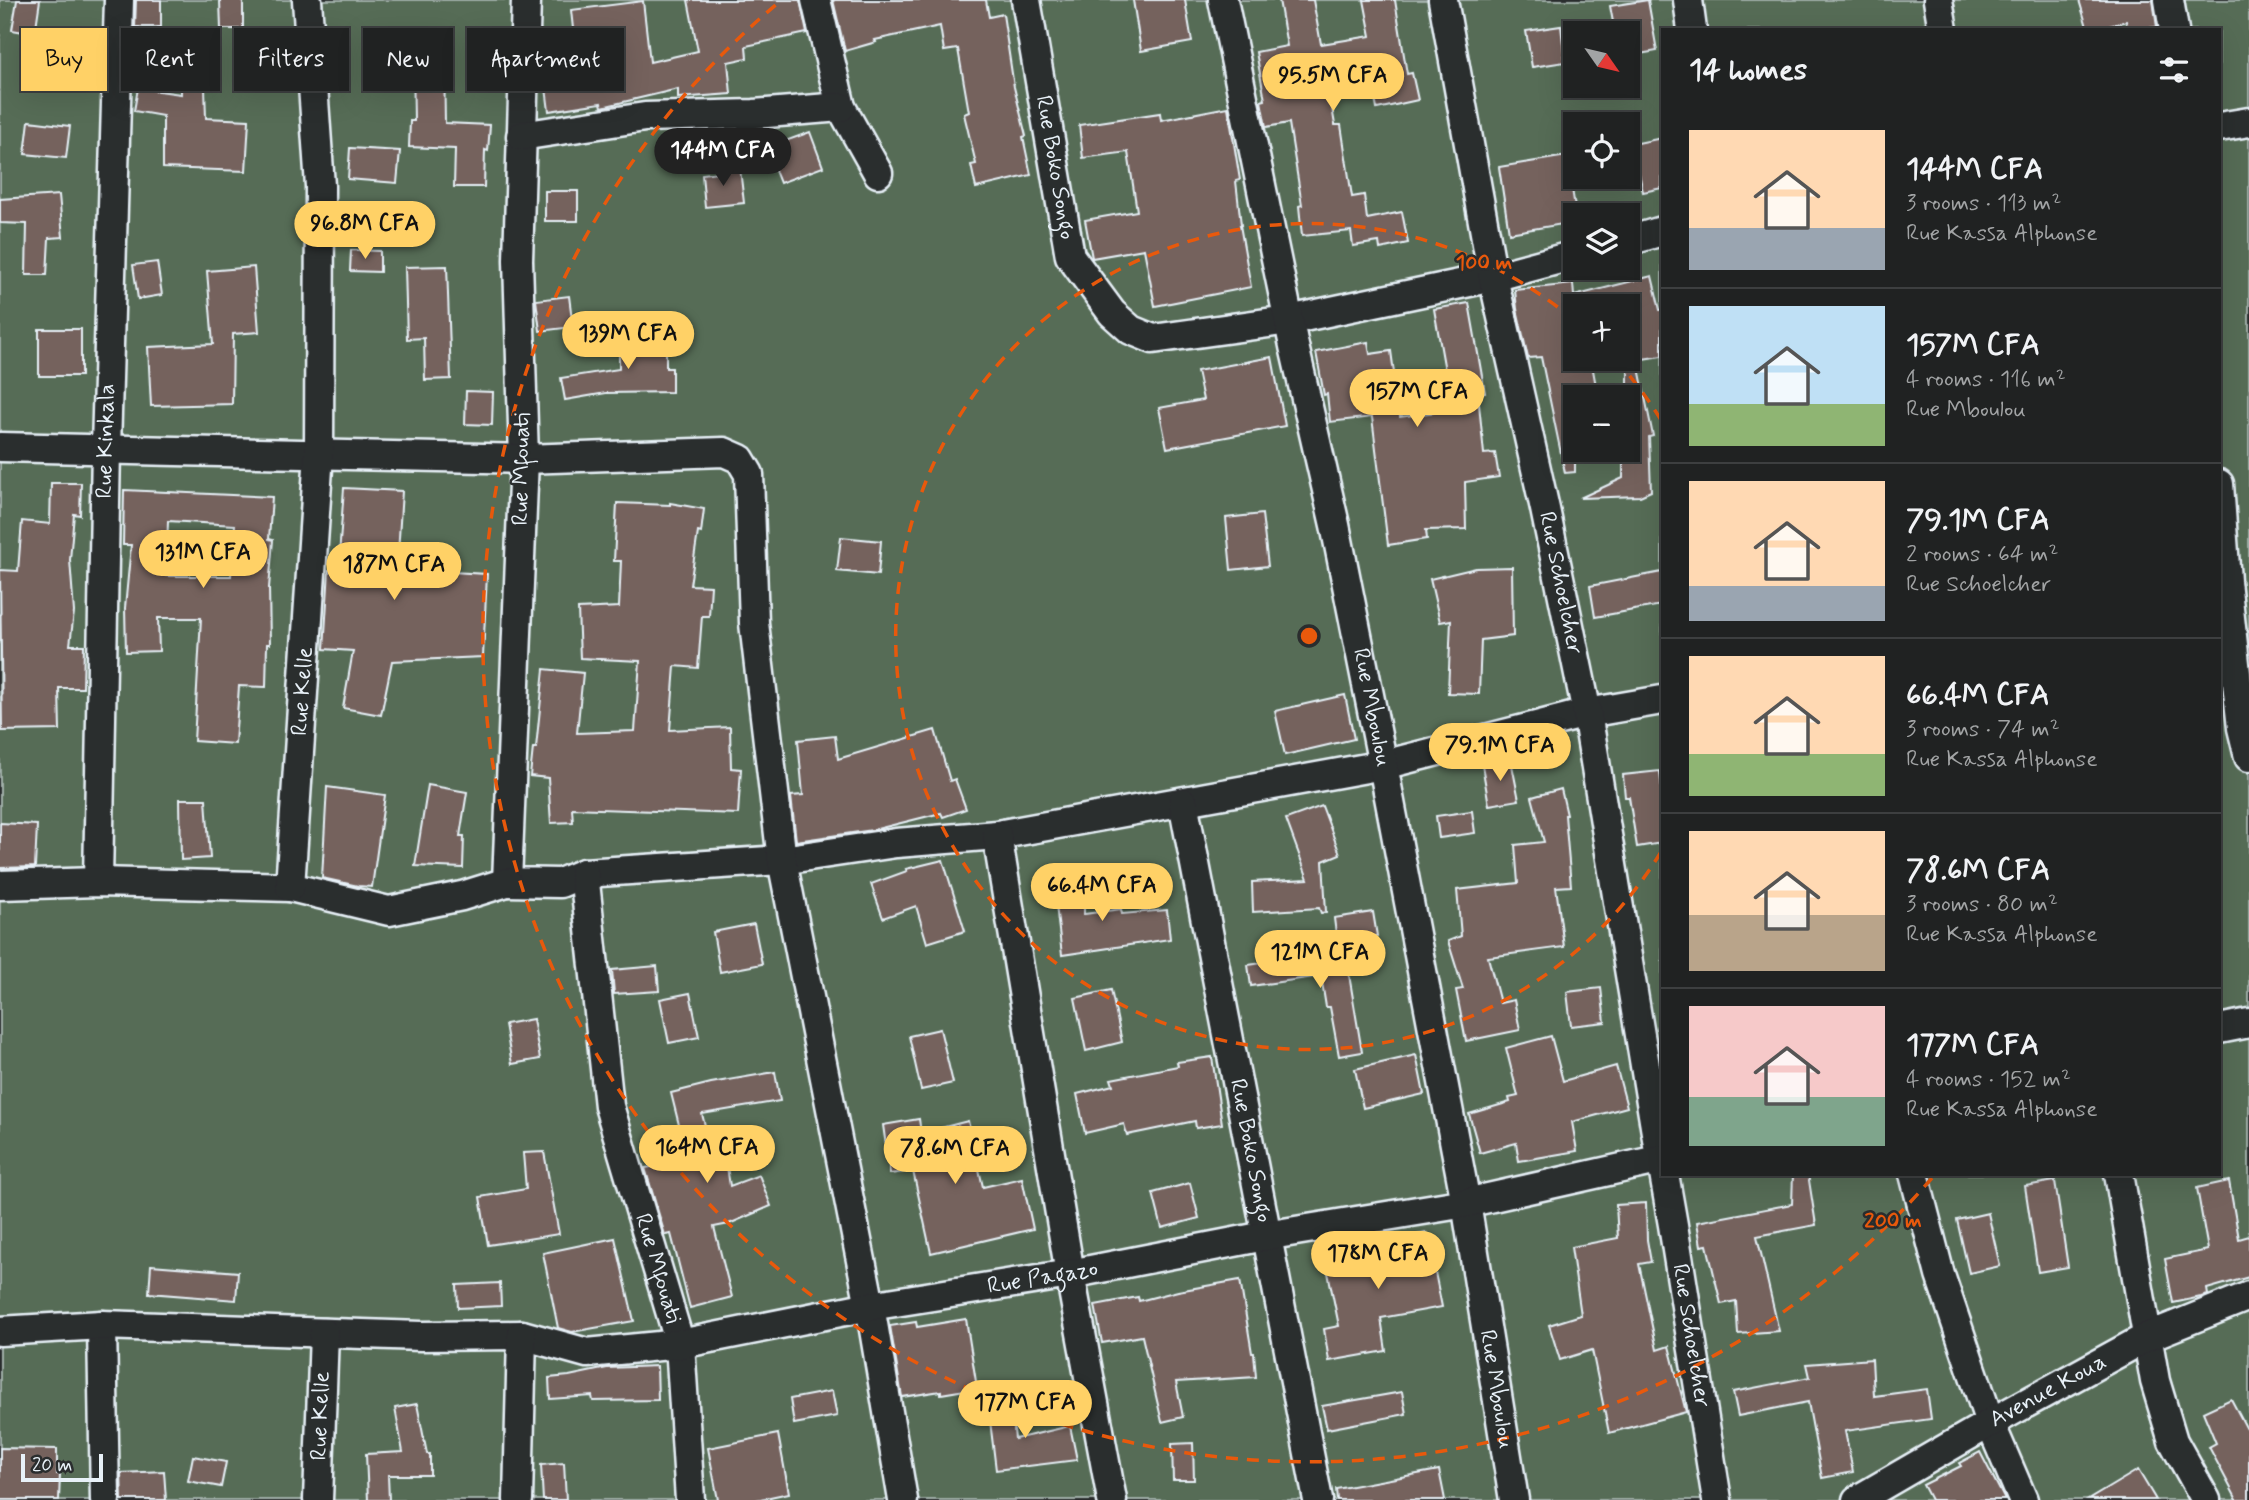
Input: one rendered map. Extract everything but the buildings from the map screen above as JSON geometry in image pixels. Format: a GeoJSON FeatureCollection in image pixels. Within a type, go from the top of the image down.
{"type":"FeatureCollection","features":[{"type":"Feature","properties":{"kind":"street","name":"Rue Kinkala"},"geometry":{"type":"LineString","coordinates":[[98,882],[106,449],[119,0]]}},
{"type":"Feature","properties":{"kind":"street","name":"Rue Kelle"},"geometry":{"type":"LineString","coordinates":[[290,887],[319,453],[320,186],[307,0]]}},
{"type":"Feature","properties":{"kind":"street","name":"Rue Mfouati"},"geometry":{"type":"LineString","coordinates":[[513,882],[524,459],[517,260],[526,0]]}},
{"type":"Feature","properties":{"kind":"street"},"geometry":{"type":"LineString","coordinates":[[816,0],[841,107],[878,173]]}},
{"type":"Feature","properties":{"kind":"street","name":"Rue Boko Songo"},"geometry":{"type":"LineString","coordinates":[[1026,0],[1070,256],[1112,313],[1131,330],[1153,339],[1289,320]]}},
{"type":"Feature","properties":{"kind":"street","name":"Rue Mboulou"},"geometry":{"type":"LineString","coordinates":[[1223,0],[1383,765],[1466,1203],[1514,1500]]}},
{"type":"Feature","properties":{"kind":"street","name":"Rue Schoelcher"},"geometry":{"type":"LineString","coordinates":[[1443,0],[1493,277],[1587,713],[1661,1160]]}},
{"type":"Feature","properties":{"kind":"street"},"geometry":{"type":"LineString","coordinates":[[1688,0],[1692,28]]}},
{"type":"Feature","properties":{"kind":"street"},"geometry":{"type":"LineString","coordinates":[[1938,0],[1943,28]]}},
{"type":"Feature","properties":{"kind":"street"},"geometry":{"type":"LineString","coordinates":[[2169,0],[2174,28]]}},
{"type":"Feature","properties":{"kind":"street"},"geometry":{"type":"LineString","coordinates":[[521,136],[645,117],[754,114],[841,107]]}},
{"type":"Feature","properties":{"kind":"street"},"geometry":{"type":"LineString","coordinates":[[2221,127],[2249,122]]}},
{"type":"Feature","properties":{"kind":"street"},"geometry":{"type":"LineString","coordinates":[[1640,237],[1661,231]]}},
{"type":"Feature","properties":{"kind":"street"},"geometry":{"type":"LineString","coordinates":[[1289,320],[1493,277],[1563,258]]}},
{"type":"Feature","properties":{"kind":"street"},"geometry":{"type":"LineString","coordinates":[[0,447],[524,459],[724,452],[740,459],[749,474],[754,624],[782,860],[870,1307],[903,1500]]}},
{"type":"Feature","properties":{"kind":"street"},"geometry":{"type":"LineString","coordinates":[[2221,500],[2231,580],[2242,728],[2249,757]]}},
{"type":"Feature","properties":{"kind":"street"},"geometry":{"type":"LineString","coordinates":[[0,885],[98,882],[290,887],[389,911],[513,882],[560,883],[584,873],[782,860],[896,843],[997,835],[1383,765],[1587,713],[1661,700]]}},
{"type":"Feature","properties":{"kind":"street","name":"Rue Boko Songo"},"geometry":{"type":"LineString","coordinates":[[1183,802],[1318,1500]]}},
{"type":"Feature","properties":{"kind":"street"},"geometry":{"type":"LineString","coordinates":[[997,835],[1070,1274],[1112,1500]]}},
{"type":"Feature","properties":{"kind":"street","name":"Rue Mfouati"},"geometry":{"type":"LineString","coordinates":[[584,873],[609,1106],[680,1344],[690,1500]]}},
{"type":"Feature","properties":{"kind":"street"},"geometry":{"type":"LineString","coordinates":[[2221,1029],[2249,1023]]}},
{"type":"Feature","properties":{"kind":"street","name":"Rue Pagazo"},"geometry":{"type":"LineString","coordinates":[[0,1331],[102,1325],[421,1336],[522,1335],[587,1353],[680,1344],[870,1307],[1070,1274],[1265,1236],[1466,1203],[1661,1166]]}},
{"type":"Feature","properties":{"kind":"street","name":"Rue Schoelcher"},"geometry":{"type":"LineString","coordinates":[[1664,1176],[1717,1500]]}},
{"type":"Feature","properties":{"kind":"street"},"geometry":{"type":"LineString","coordinates":[[1915,1176],[1940,1275],[1990,1423],[2023,1500]]}},
{"type":"Feature","properties":{"kind":"street"},"geometry":{"type":"LineString","coordinates":[[2119,1176],[2155,1381],[2173,1441],[2206,1500]]}},
{"type":"Feature","properties":{"kind":"street","name":"Avenue Koua"},"geometry":{"type":"LineString","coordinates":[[1857,1500],[2147,1337],[2249,1296]]}},
{"type":"Feature","properties":{"kind":"street"},"geometry":{"type":"LineString","coordinates":[[102,1325],[105,1500]]}},
{"type":"Feature","properties":{"kind":"street","name":"Rue Kelle"},"geometry":{"type":"LineString","coordinates":[[318,1500],[324,1333]]}},
{"type":"Feature","properties":{"kind":"street"},"geometry":{"type":"LineString","coordinates":[[517,1500],[522,1335]]}},
{"type":"Feature","properties":{"kind":"green space"},"geometry":{"type":"Polygon","coordinates":[[[0,0],[2249,0],[2249,1500],[0,1500],[0,0]]]}}]}
